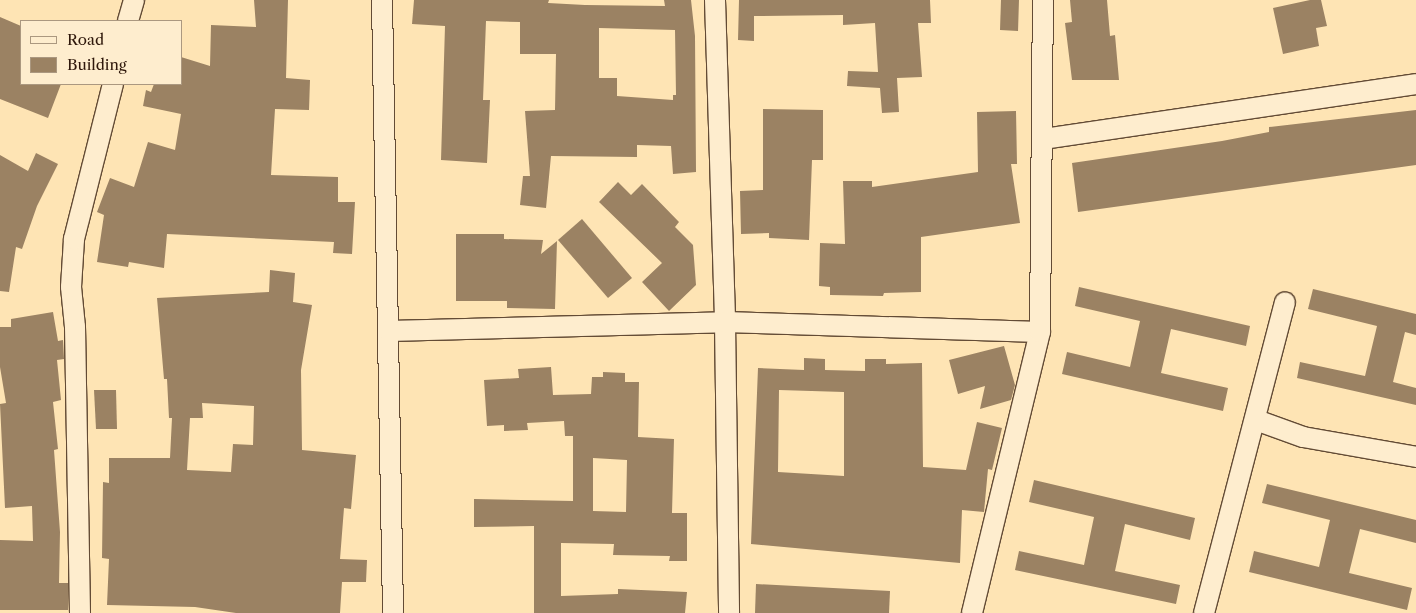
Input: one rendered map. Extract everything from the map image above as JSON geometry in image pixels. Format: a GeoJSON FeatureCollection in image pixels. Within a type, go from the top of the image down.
{"type":"FeatureCollection","features":[{"type":"Feature","properties":{"kind":"street"},"geometry":{"type":"LineString","coordinates":[[128,20],[134,0]]}},
{"type":"Feature","properties":{"kind":"street"},"geometry":{"type":"LineString","coordinates":[[382,0],[393,613]]}},
{"type":"Feature","properties":{"kind":"street"},"geometry":{"type":"LineString","coordinates":[[715,0],[725,322],[729,613]]}},
{"type":"Feature","properties":{"kind":"street"},"geometry":{"type":"LineString","coordinates":[[972,613],[1040,332],[1044,139],[1043,0]]}},
{"type":"Feature","properties":{"kind":"street"},"geometry":{"type":"LineString","coordinates":[[1044,139],[1416,84]]}},
{"type":"Feature","properties":{"kind":"street"},"geometry":{"type":"LineString","coordinates":[[80,613],[75,327],[71,287],[74,239],[113,85]]}},
{"type":"Feature","properties":{"kind":"street"},"geometry":{"type":"LineString","coordinates":[[1204,613],[1256,420],[1285,302]]}},
{"type":"Feature","properties":{"kind":"street"},"geometry":{"type":"LineString","coordinates":[[389,332],[725,322],[1040,332]]}},
{"type":"Feature","properties":{"kind":"street"},"geometry":{"type":"LineString","coordinates":[[1256,420],[1303,437],[1416,457]]}},
{"type":"Feature","properties":{"kind":"building"},"geometry":{"type":"Polygon","coordinates":[[[254,0],[288,0],[286,78],[310,80],[309,110],[275,109],[271,175],[338,177],[338,202],[355,202],[352,254],[333,253],[334,242],[167,234],[164,268],[129,262],[128,267],[97,262],[104,215],[97,212],[110,178],[134,187],[148,142],[175,150],[181,114],[143,106],[146,90],[151,92],[154,85],[182,85],[182,57],[210,66],[211,25],[256,27],[254,0]]]}},
{"type":"Feature","properties":{"kind":"building"},"geometry":{"type":"Polygon","coordinates":[[[414,0],[549,0],[548,3],[665,6],[664,0],[691,0],[695,36],[696,172],[673,174],[671,146],[637,145],[637,157],[551,156],[546,208],[520,205],[523,176],[530,176],[525,111],[555,110],[556,54],[520,54],[520,22],[486,21],[483,100],[490,100],[487,163],[441,160],[445,26],[412,24],[414,0]],[[599,28],[599,78],[617,78],[617,96],[673,100],[673,95],[676,95],[675,30],[599,28]]]}},
{"type":"Feature","properties":{"kind":"building"},"geometry":{"type":"Polygon","coordinates":[[[739,0],[930,0],[931,23],[918,23],[922,77],[897,78],[899,112],[882,113],[880,88],[847,86],[848,71],[878,72],[875,23],[843,25],[843,15],[754,16],[754,41],[738,40],[739,0]]]}},
{"type":"Feature","properties":{"kind":"building"},"geometry":{"type":"Polygon","coordinates":[[[1001,0],[1019,0],[1018,31],[1000,30],[1001,0]]]}},
{"type":"Feature","properties":{"kind":"building"},"geometry":{"type":"Polygon","coordinates":[[[1070,0],[1107,0],[1110,36],[1115,35],[1119,80],[1072,80],[1065,23],[1072,22],[1070,0]]]}},
{"type":"Feature","properties":{"kind":"building"},"geometry":{"type":"Polygon","coordinates":[[[1310,0],[1321,0],[1327,26],[1316,28],[1319,46],[1283,54],[1273,8],[1310,0]]]}},
{"type":"Feature","properties":{"kind":"building"},"geometry":{"type":"Polygon","coordinates":[[[0,17],[20,26],[20,85],[61,85],[48,118],[0,99],[0,17]]]}},
{"type":"Feature","properties":{"kind":"building"},"geometry":{"type":"Polygon","coordinates":[[[763,109],[823,110],[823,160],[812,160],[809,240],[769,238],[769,233],[741,234],[740,191],[763,190],[763,109]]]}},
{"type":"Feature","properties":{"kind":"building"},"geometry":{"type":"Polygon","coordinates":[[[1416,110],[1416,165],[1078,212],[1072,163],[1222,141],[1269,132],[1269,127],[1416,110]]]}},
{"type":"Feature","properties":{"kind":"building"},"geometry":{"type":"Polygon","coordinates":[[[1016,111],[1017,164],[1011,164],[1020,223],[921,237],[921,292],[884,293],[883,296],[830,295],[830,287],[819,286],[820,243],[845,244],[843,181],[872,181],[872,187],[978,172],[977,112],[1016,111]]]}},
{"type":"Feature","properties":{"kind":"building"},"geometry":{"type":"Polygon","coordinates":[[[36,153],[58,164],[37,206],[22,249],[16,247],[9,292],[0,291],[0,155],[28,171],[36,153]]]}},
{"type":"Feature","properties":{"kind":"building"},"geometry":{"type":"Polygon","coordinates":[[[618,182],[631,195],[642,184],[679,222],[675,227],[693,245],[696,285],[669,311],[642,282],[662,263],[599,202],[618,182]]]}},
{"type":"Feature","properties":{"kind":"building"},"geometry":{"type":"Polygon","coordinates":[[[582,219],[632,278],[608,298],[558,240],[582,219]]]}},
{"type":"Feature","properties":{"kind":"building"},"geometry":{"type":"Polygon","coordinates":[[[456,234],[504,234],[504,239],[543,240],[541,254],[557,241],[555,309],[507,308],[507,301],[456,301],[456,234]]]}},
{"type":"Feature","properties":{"kind":"building"},"geometry":{"type":"Polygon","coordinates":[[[270,270],[295,273],[293,302],[312,305],[301,370],[302,450],[356,455],[351,509],[344,508],[340,559],[367,560],[366,582],[342,582],[340,613],[236,613],[195,607],[107,605],[109,559],[102,558],[103,482],[109,483],[109,458],[170,458],[172,418],[169,418],[167,379],[164,379],[157,298],[269,292],[270,270]],[[202,403],[203,418],[190,418],[187,470],[231,472],[233,444],[253,445],[254,406],[202,403]]]}},
{"type":"Feature","properties":{"kind":"building"},"geometry":{"type":"Polygon","coordinates":[[[1079,287],[1250,326],[1246,346],[1171,329],[1161,373],[1228,388],[1223,411],[1062,374],[1067,352],[1130,367],[1140,321],[1075,306],[1079,287]]]}},
{"type":"Feature","properties":{"kind":"building"},"geometry":{"type":"Polygon","coordinates":[[[1313,289],[1416,314],[1416,335],[1405,332],[1393,382],[1416,388],[1416,405],[1297,378],[1300,362],[1365,376],[1377,326],[1308,309],[1313,289]]]}},
{"type":"Feature","properties":{"kind":"building"},"geometry":{"type":"Polygon","coordinates":[[[53,312],[58,341],[63,340],[64,359],[57,360],[61,400],[53,402],[58,449],[54,450],[60,532],[59,583],[68,583],[68,610],[0,610],[0,540],[33,541],[32,506],[5,508],[0,404],[6,403],[0,367],[0,327],[11,327],[11,319],[53,312]]]}},
{"type":"Feature","properties":{"kind":"building"},"geometry":{"type":"Polygon","coordinates":[[[1004,346],[1015,385],[1011,400],[980,409],[985,386],[958,394],[949,360],[1004,346]]]}},
{"type":"Feature","properties":{"kind":"building"},"geometry":{"type":"Polygon","coordinates":[[[804,358],[825,359],[825,370],[865,371],[865,359],[886,359],[886,364],[922,363],[923,467],[966,470],[977,422],[1002,428],[992,470],[988,469],[984,512],[962,510],[960,563],[751,544],[758,368],[804,370],[804,358]],[[779,390],[778,472],[844,476],[844,392],[779,390]]]}},
{"type":"Feature","properties":{"kind":"building"},"geometry":{"type":"Polygon","coordinates":[[[551,367],[553,395],[591,394],[592,377],[603,377],[603,372],[625,373],[625,382],[639,382],[638,437],[674,439],[672,513],[687,513],[687,561],[669,561],[670,556],[613,555],[614,544],[561,543],[561,596],[618,594],[618,589],[687,592],[685,613],[534,613],[534,526],[474,527],[474,499],[573,501],[573,436],[565,436],[564,421],[527,423],[528,430],[504,431],[504,425],[487,426],[484,380],[519,378],[518,369],[551,367]],[[593,458],[593,511],[626,512],[627,460],[593,458]]]}},
{"type":"Feature","properties":{"kind":"building"},"geometry":{"type":"Polygon","coordinates":[[[94,390],[116,390],[117,429],[96,429],[94,390]]]}},
{"type":"Feature","properties":{"kind":"building"},"geometry":{"type":"Polygon","coordinates":[[[1034,480],[1195,518],[1190,540],[1125,524],[1115,571],[1180,585],[1176,604],[1015,570],[1019,551],[1084,565],[1094,517],[1029,502],[1034,480]]]}},
{"type":"Feature","properties":{"kind":"building"},"geometry":{"type":"Polygon","coordinates":[[[1267,484],[1416,520],[1416,543],[1360,529],[1349,573],[1412,588],[1407,610],[1249,572],[1254,551],[1319,567],[1330,520],[1262,503],[1267,484]]]}},
{"type":"Feature","properties":{"kind":"building"},"geometry":{"type":"Polygon","coordinates":[[[756,584],[890,591],[889,613],[755,613],[756,584]]]}}]}
